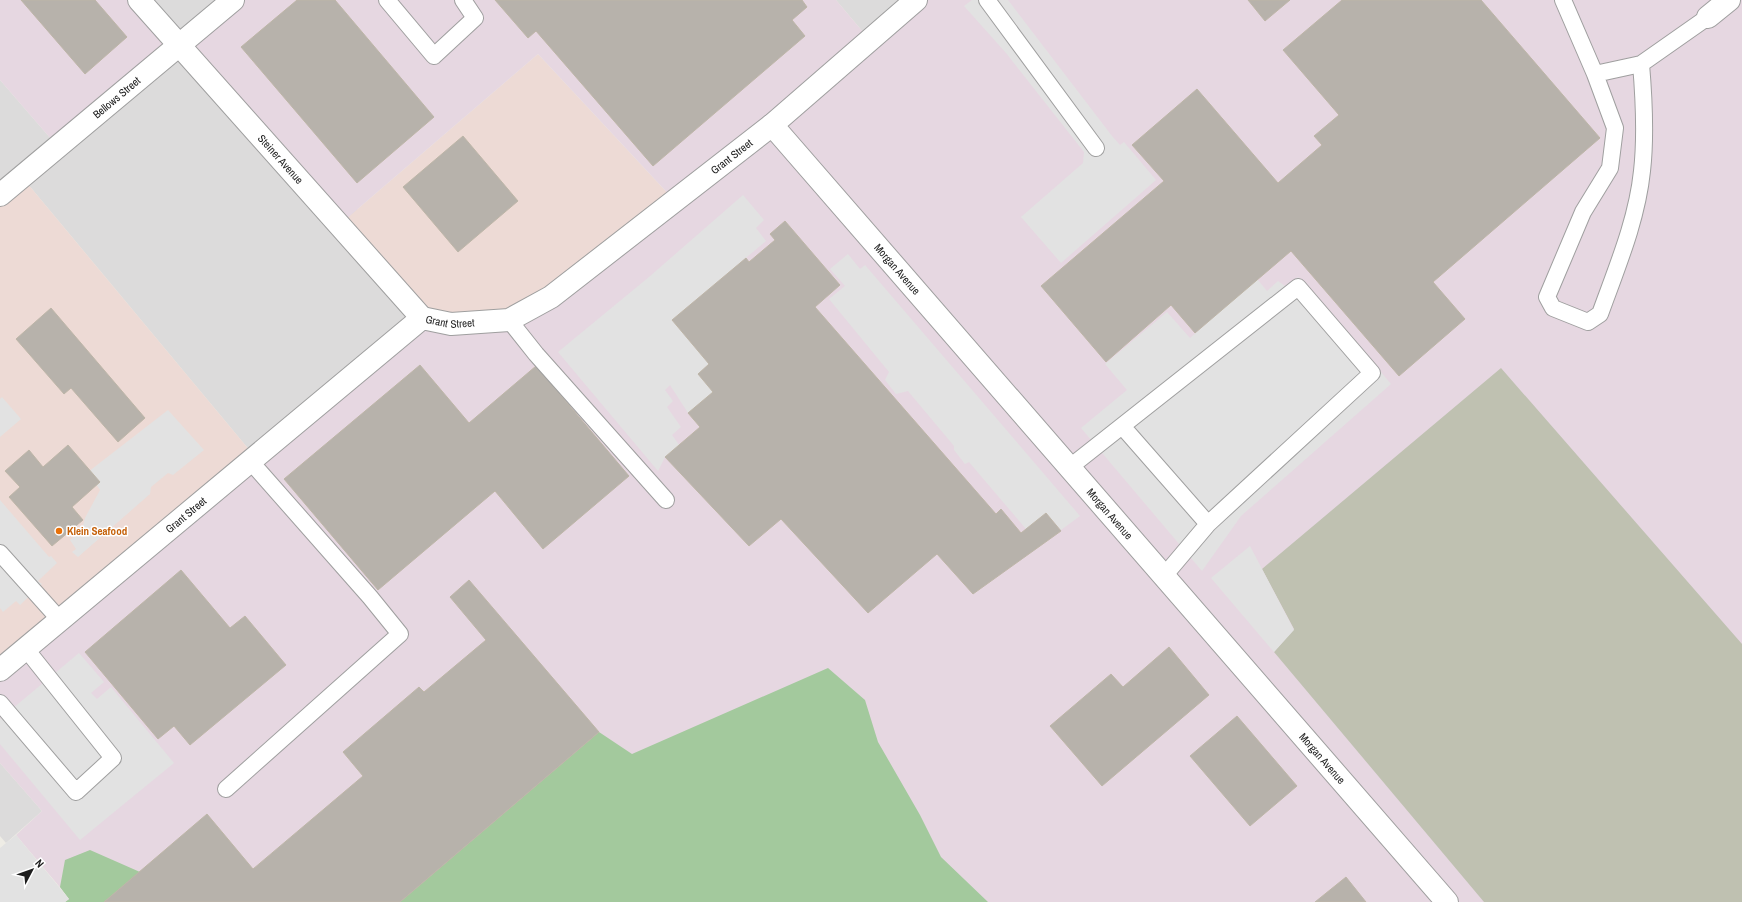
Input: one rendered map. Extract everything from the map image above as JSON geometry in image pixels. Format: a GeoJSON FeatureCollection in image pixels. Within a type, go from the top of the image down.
{"type":"FeatureCollection","features":[{"type":"Feature","properties":{"kind":"street","name":"Steiner Avenue"},"geometry":{"type":"LineString","coordinates":[[139,0],[422,318]]}},
{"type":"Feature","properties":{"kind":"street","name":"Bellows Street"},"geometry":{"type":"LineString","coordinates":[[0,196],[233,0]]}},
{"type":"Feature","properties":{"kind":"street","name":"Grant Street"},"geometry":{"type":"LineString","coordinates":[[0,670],[422,318],[451,324],[509,320],[551,298],[772,125],[916,0]]}},
{"type":"Feature","properties":{"kind":"street"},"geometry":{"type":"LineString","coordinates":[[1708,17],[1729,0]]}},
{"type":"Feature","properties":{"kind":"street","name":"Morgan Avenue"},"geometry":{"type":"LineString","coordinates":[[772,125],[1447,902]]}},
{"type":"Feature","properties":{"kind":"lane"},"geometry":{"type":"LineString","coordinates":[[387,0],[434,56],[474,18],[463,0]]}},
{"type":"Feature","properties":{"kind":"lane"},"geometry":{"type":"LineString","coordinates":[[987,0],[1096,148]]}},
{"type":"Feature","properties":{"kind":"lane"},"geometry":{"type":"LineString","coordinates":[[1563,0],[1595,74],[1615,128],[1610,168],[1583,212],[1546,297],[1553,308],[1588,322],[1600,314],[1630,230],[1642,171],[1644,95],[1641,64]]}},
{"type":"Feature","properties":{"kind":"lane"},"geometry":{"type":"LineString","coordinates":[[1595,74],[1641,64],[1708,17]]}},
{"type":"Feature","properties":{"kind":"lane"},"geometry":{"type":"LineString","coordinates":[[1070,467],[1298,287],[1372,373],[1208,524],[1164,576]]}},
{"type":"Feature","properties":{"kind":"lane"},"geometry":{"type":"LineString","coordinates":[[509,320],[536,354],[666,500]]}},
{"type":"Feature","properties":{"kind":"lane"},"geometry":{"type":"LineString","coordinates":[[1122,426],[1208,524]]}},
{"type":"Feature","properties":{"kind":"lane"},"geometry":{"type":"LineString","coordinates":[[226,788],[400,634],[370,597],[250,462]]}},
{"type":"Feature","properties":{"kind":"lane"},"geometry":{"type":"LineString","coordinates":[[0,553],[60,620]]}},
{"type":"Feature","properties":{"kind":"lane"},"geometry":{"type":"LineString","coordinates":[[0,703],[76,792],[113,758],[26,649]]}},
{"type":"Feature","properties":{"kind":"shaded area"},"geometry":{"type":"Polygon","coordinates":[[[0,0],[139,0],[179,44],[233,0],[836,0],[869,39],[916,0],[1742,0],[1742,902],[65,902],[69,898],[16,835],[42,811],[0,763],[0,670],[422,318],[509,320],[675,201],[538,54],[339,225],[179,45],[58,147],[0,80],[0,0]]]}},
{"type":"Feature","properties":{"kind":"shaded area"},"geometry":{"type":"Polygon","coordinates":[[[139,0],[233,0],[422,318],[256,458],[22,177],[0,196],[0,80],[58,147],[139,0]]]}},
{"type":"Feature","properties":{"kind":"shaded area"},"geometry":{"type":"Polygon","coordinates":[[[836,0],[916,0],[869,39],[836,0]]]}},
{"type":"Feature","properties":{"kind":"shaded area"},"geometry":{"type":"Polygon","coordinates":[[[972,0],[1008,0],[1112,136],[1120,145],[1124,142],[1156,180],[1061,263],[1021,217],[1083,163],[1084,152],[1006,53],[964,6],[972,0]]]}},
{"type":"Feature","properties":{"kind":"shaded area"},"geometry":{"type":"Polygon","coordinates":[[[538,54],[675,201],[509,320],[422,318],[339,225],[538,54]]]}},
{"type":"Feature","properties":{"kind":"shaded area"},"geometry":{"type":"Polygon","coordinates":[[[22,177],[256,458],[0,670],[0,196],[22,177]]]}},
{"type":"Feature","properties":{"kind":"shaded area"},"geometry":{"type":"Polygon","coordinates":[[[743,195],[764,220],[756,228],[766,241],[672,320],[709,364],[698,374],[713,392],[688,413],[670,385],[665,390],[673,401],[667,407],[681,427],[672,435],[682,449],[665,457],[658,471],[558,352],[649,277],[743,195]]]}},
{"type":"Feature","properties":{"kind":"shaded area"},"geometry":{"type":"Polygon","coordinates":[[[848,254],[860,269],[865,265],[1080,516],[1061,530],[1046,513],[1026,529],[969,462],[965,464],[954,450],[954,446],[908,391],[896,394],[885,380],[889,372],[829,299],[845,286],[830,269],[848,254]]]}},
{"type":"Feature","properties":{"kind":"shaded area"},"geometry":{"type":"Polygon","coordinates":[[[1298,277],[1309,287],[1391,384],[1241,516],[1202,571],[1081,428],[1127,390],[1105,364],[1167,312],[1190,338],[1257,279],[1267,291],[1278,281],[1285,286],[1298,277]]]}},
{"type":"Feature","properties":{"kind":"shaded area"},"geometry":{"type":"Polygon","coordinates":[[[1501,368],[1742,644],[1742,902],[1484,902],[1274,652],[1294,629],[1262,569],[1501,368]]]}},
{"type":"Feature","properties":{"kind":"shaded area"},"geometry":{"type":"Polygon","coordinates":[[[2,397],[21,419],[0,437],[0,399],[2,397]]]}},
{"type":"Feature","properties":{"kind":"shaded area"},"geometry":{"type":"Polygon","coordinates":[[[168,410],[204,450],[173,475],[168,473],[151,487],[150,494],[78,557],[72,552],[76,549],[70,540],[82,529],[85,518],[100,490],[88,472],[168,410]]]}},
{"type":"Feature","properties":{"kind":"shaded area"},"geometry":{"type":"Polygon","coordinates":[[[0,500],[49,557],[51,556],[57,563],[38,581],[42,584],[20,605],[16,601],[3,612],[0,608],[0,500]]]}},
{"type":"Feature","properties":{"kind":"shaded area"},"geometry":{"type":"Polygon","coordinates":[[[1250,546],[1294,630],[1274,652],[1211,578],[1250,546]]]}},
{"type":"Feature","properties":{"kind":"shaded area"},"geometry":{"type":"Polygon","coordinates":[[[79,653],[104,682],[91,693],[97,699],[111,687],[174,763],[80,840],[0,744],[0,719],[79,653]]]}},
{"type":"Feature","properties":{"kind":"shaded area"},"geometry":{"type":"Polygon","coordinates":[[[0,763],[42,811],[6,843],[0,836],[0,763]]]}},
{"type":"Feature","properties":{"kind":"shaded area"},"geometry":{"type":"Polygon","coordinates":[[[16,835],[69,899],[65,902],[0,902],[0,848],[16,835]]]}},
{"type":"Feature","properties":{"kind":"green space"},"geometry":{"type":"Polygon","coordinates":[[[828,668],[865,700],[878,742],[920,815],[941,857],[988,902],[400,902],[599,732],[632,754],[828,668]]]}},
{"type":"Feature","properties":{"kind":"green space"},"geometry":{"type":"Polygon","coordinates":[[[90,850],[140,872],[104,902],[65,902],[69,899],[60,887],[65,860],[90,850]]]}},
{"type":"Feature","properties":{"kind":"building"},"geometry":{"type":"Polygon","coordinates":[[[21,0],[95,0],[127,37],[85,74],[21,0]]]}},
{"type":"Feature","properties":{"kind":"building"},"geometry":{"type":"Polygon","coordinates":[[[297,0],[335,0],[434,117],[357,183],[241,47],[297,0]]]}},
{"type":"Feature","properties":{"kind":"building"},"geometry":{"type":"Polygon","coordinates":[[[495,0],[802,0],[807,7],[792,20],[805,36],[653,166],[536,31],[528,38],[495,0]]]}},
{"type":"Feature","properties":{"kind":"building"},"geometry":{"type":"Polygon","coordinates":[[[1248,0],[1290,0],[1265,21],[1248,0]]]}},
{"type":"Feature","properties":{"kind":"building"},"geometry":{"type":"Polygon","coordinates":[[[1342,0],[1481,0],[1600,138],[1433,282],[1465,319],[1399,376],[1291,251],[1195,333],[1171,305],[1106,362],[1041,286],[1164,181],[1132,145],[1197,89],[1278,183],[1322,145],[1314,136],[1339,115],[1283,50],[1342,0]]]}},
{"type":"Feature","properties":{"kind":"building"},"geometry":{"type":"Polygon","coordinates":[[[463,136],[518,201],[458,252],[403,187],[463,136]]]}},
{"type":"Feature","properties":{"kind":"building"},"geometry":{"type":"Polygon","coordinates":[[[785,221],[840,285],[815,307],[996,514],[1001,509],[1021,533],[1046,513],[1061,531],[973,594],[937,554],[868,613],[781,519],[749,546],[665,457],[700,427],[688,413],[713,392],[698,374],[709,364],[672,320],[746,258],[749,262],[775,240],[770,234],[785,221]]]}},
{"type":"Feature","properties":{"kind":"building"},"geometry":{"type":"Polygon","coordinates":[[[51,308],[145,418],[118,442],[71,388],[64,394],[16,339],[51,308]]]}},
{"type":"Feature","properties":{"kind":"building"},"geometry":{"type":"Polygon","coordinates":[[[420,365],[469,423],[536,366],[629,476],[543,549],[495,491],[378,590],[284,479],[420,365]]]}},
{"type":"Feature","properties":{"kind":"building"},"geometry":{"type":"Polygon","coordinates":[[[68,445],[100,482],[72,507],[83,520],[52,546],[9,497],[20,487],[5,471],[29,450],[43,467],[68,445]]]}},
{"type":"Feature","properties":{"kind":"building"},"geometry":{"type":"Polygon","coordinates":[[[181,570],[230,628],[245,616],[286,665],[190,745],[174,726],[158,739],[85,652],[181,570]]]}},
{"type":"Feature","properties":{"kind":"building"},"geometry":{"type":"Polygon","coordinates":[[[469,580],[599,732],[400,902],[104,902],[207,814],[253,869],[363,776],[343,752],[419,687],[424,692],[486,640],[450,597],[469,580]]]}},
{"type":"Feature","properties":{"kind":"building"},"geometry":{"type":"Polygon","coordinates":[[[1169,647],[1209,695],[1102,786],[1050,726],[1111,674],[1123,687],[1169,647]]]}},
{"type":"Feature","properties":{"kind":"building"},"geometry":{"type":"Polygon","coordinates":[[[1237,716],[1297,786],[1250,826],[1190,756],[1237,716]]]}},
{"type":"Feature","properties":{"kind":"building"},"geometry":{"type":"Polygon","coordinates":[[[1346,877],[1366,902],[1315,902],[1346,877]]]}},
{"type":"Feature","properties":{"kind":"place","name":"Klein Seafood"},"geometry":{"type":"Point","coordinates":[59,531]}}]}
